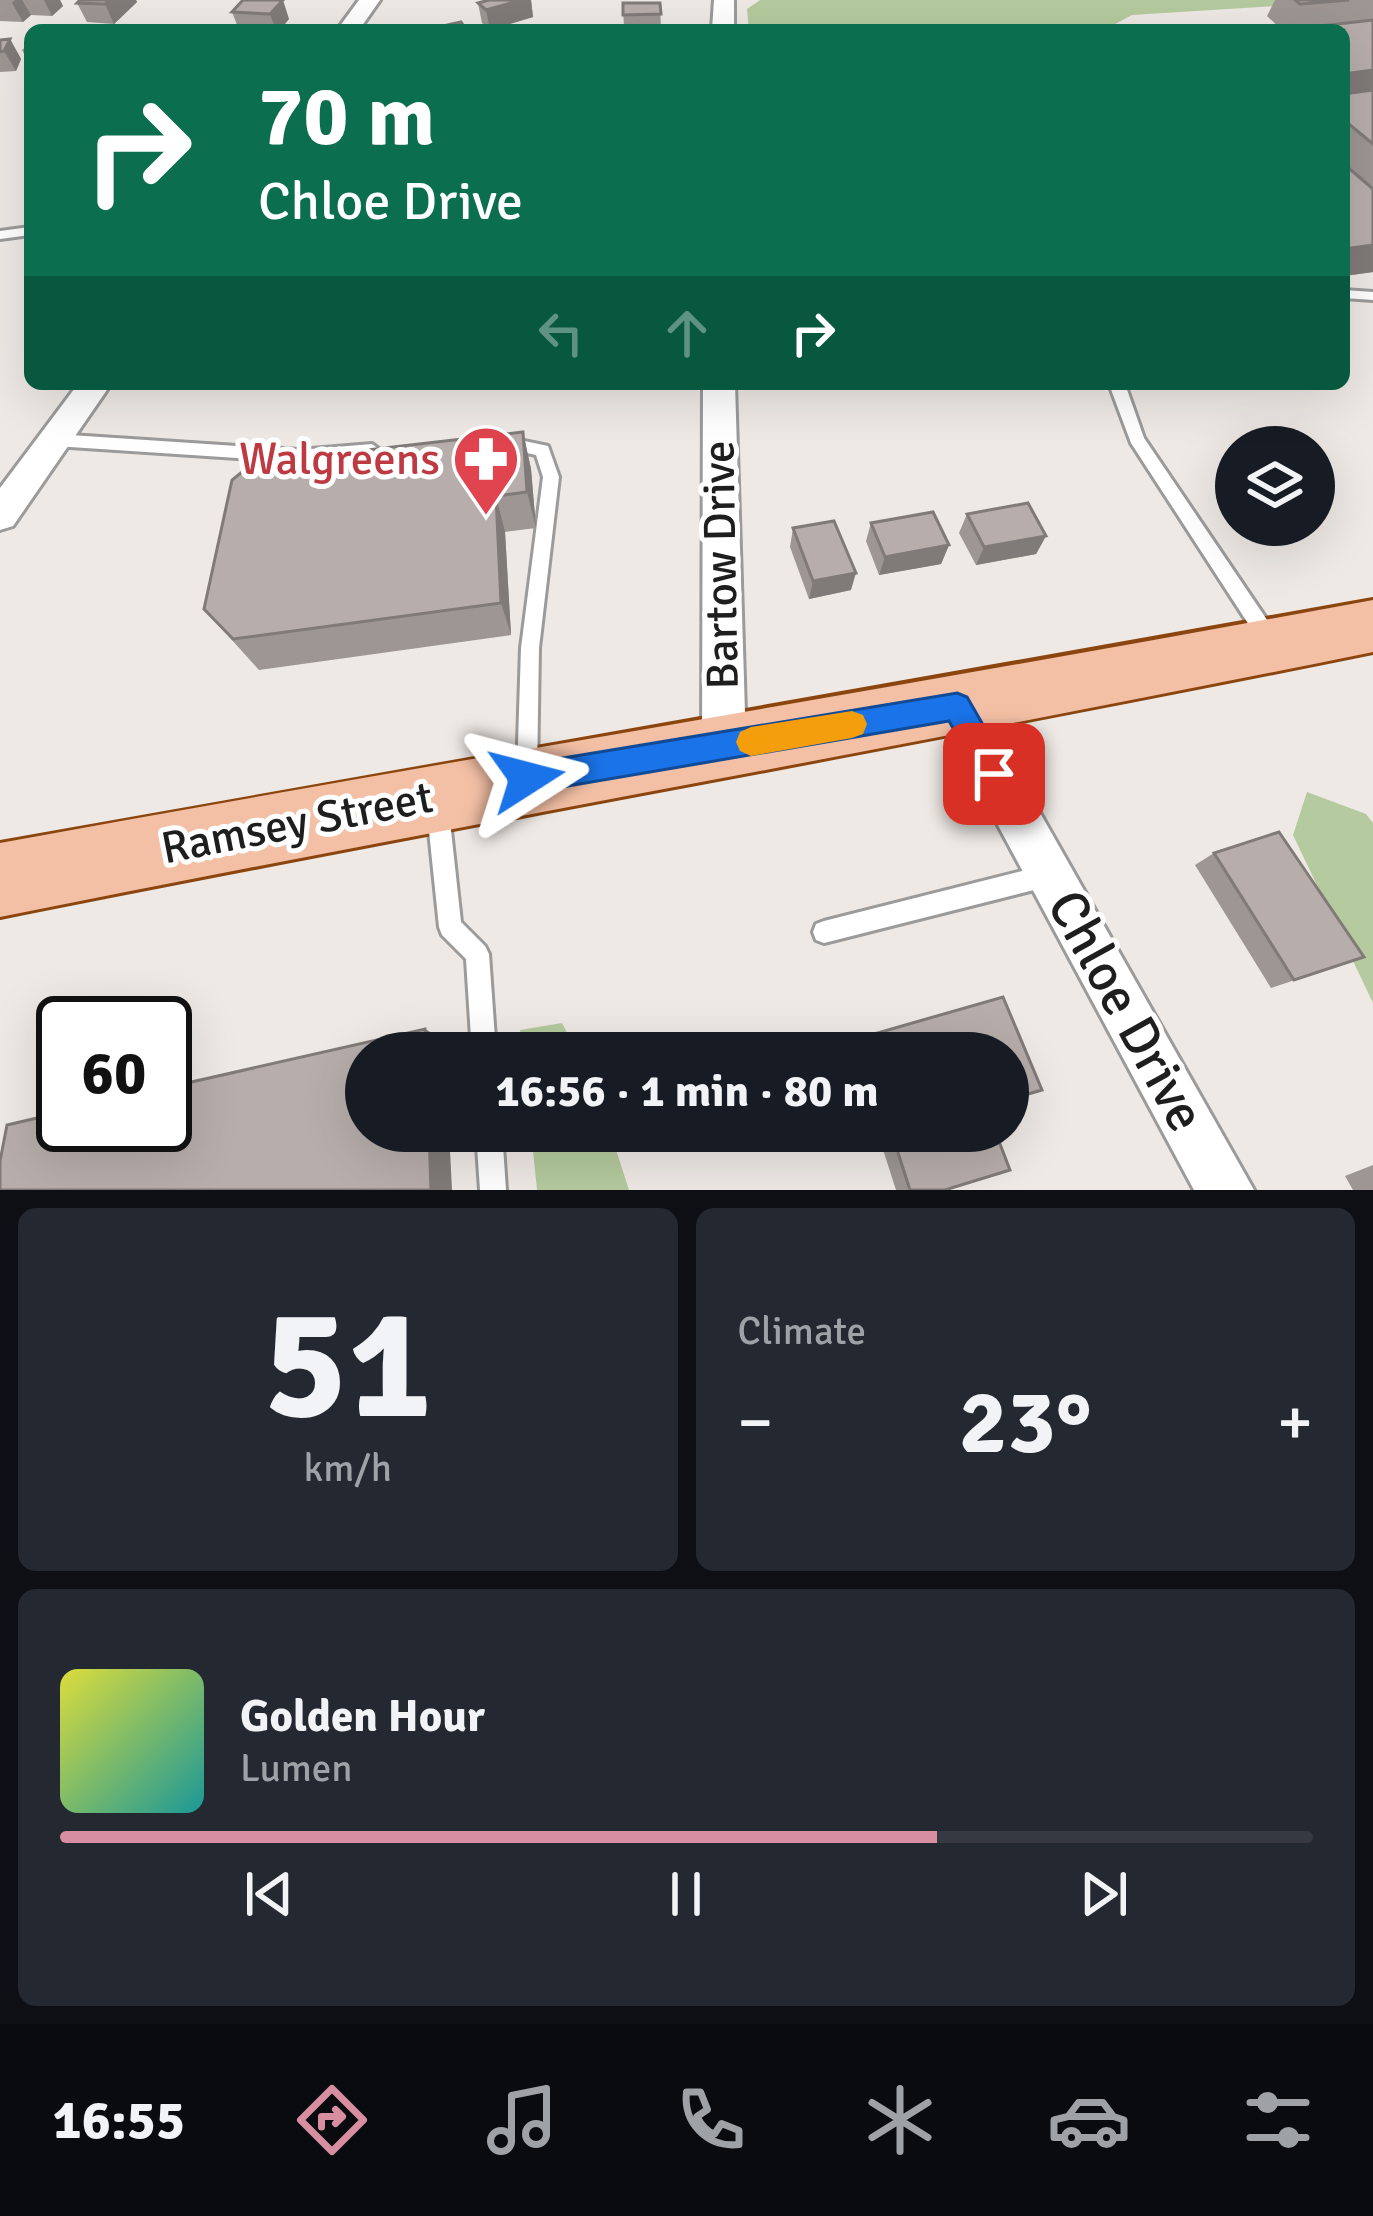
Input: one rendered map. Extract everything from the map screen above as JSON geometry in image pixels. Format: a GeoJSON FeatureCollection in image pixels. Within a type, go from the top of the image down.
{"type":"FeatureCollection","features":[{"type":"Feature","properties":{"kind":"main road","name":"Ramsey Street"},"geometry":{"type":"LineString","coordinates":[[0,880],[527,778],[957,707],[1373,626]]}},
{"type":"Feature","properties":{"kind":"street"},"geometry":{"type":"LineString","coordinates":[[0,516],[91,390]]}},
{"type":"Feature","properties":{"kind":"street","name":"Bartow Drive"},"geometry":{"type":"LineString","coordinates":[[718,390],[724,746]]}},
{"type":"Feature","properties":{"kind":"street","name":"Chloe Drive"},"geometry":{"type":"LineString","coordinates":[[957,707],[1225,1190]]}},
{"type":"Feature","properties":{"kind":"lane"},"geometry":{"type":"LineString","coordinates":[[1120,390],[1137,439],[1273,645]]}},
{"type":"Feature","properties":{"kind":"lane"},"geometry":{"type":"LineString","coordinates":[[55,440],[299,456],[390,449]]}},
{"type":"Feature","properties":{"kind":"lane"},"geometry":{"type":"LineString","coordinates":[[480,442],[515,442],[542,450],[551,476],[530,648],[527,778]]}},
{"type":"Feature","properties":{"kind":"lane"},"geometry":{"type":"LineString","coordinates":[[436,796],[450,927],[477,954],[483,1032]]}},
{"type":"Feature","properties":{"kind":"lane"},"geometry":{"type":"LineString","coordinates":[[824,932],[1051,874]]}},
{"type":"Feature","properties":{"kind":"lane"},"geometry":{"type":"LineString","coordinates":[[490,1152],[493,1190]]}},
{"type":"Feature","properties":{"kind":"green space"},"geometry":{"type":"Polygon","coordinates":[[[760,0],[1373,0],[1132,15],[1115,24],[748,24],[747,9],[760,0]]]}},
{"type":"Feature","properties":{"kind":"green space"},"geometry":{"type":"Polygon","coordinates":[[[1307,792],[1366,814],[1373,823],[1373,1003],[1293,835],[1307,792]]]}},
{"type":"Feature","properties":{"kind":"green space"},"geometry":{"type":"Polygon","coordinates":[[[562,1023],[567,1032],[520,1032],[562,1023]]]}},
{"type":"Feature","properties":{"kind":"green space"},"geometry":{"type":"Polygon","coordinates":[[[533,1152],[617,1152],[629,1190],[537,1190],[533,1152]]]}},
{"type":"Feature","properties":{"kind":"building"},"geometry":{"type":"Polygon","coordinates":[[[109,0],[105,4],[77,3],[109,0]]]}},
{"type":"Feature","properties":{"kind":"building"},"geometry":{"type":"Polygon","coordinates":[[[243,0],[283,0],[270,14],[232,12],[243,0]]]}},
{"type":"Feature","properties":{"kind":"building"},"geometry":{"type":"Polygon","coordinates":[[[522,0],[486,10],[478,3],[522,0]]]}},
{"type":"Feature","properties":{"kind":"building"},"geometry":{"type":"Polygon","coordinates":[[[1295,0],[1349,0],[1300,4],[1295,0]]]}},
{"type":"Feature","properties":{"kind":"building"},"geometry":{"type":"Polygon","coordinates":[[[623,3],[660,3],[661,14],[623,15],[623,3]]]}},
{"type":"Feature","properties":{"kind":"building"},"geometry":{"type":"Polygon","coordinates":[[[1373,20],[1373,70],[1350,73],[1350,24],[1338,24],[1373,20]]]}},
{"type":"Feature","properties":{"kind":"building"},"geometry":{"type":"Polygon","coordinates":[[[1373,90],[1373,144],[1350,125],[1350,93],[1373,90]]]}},
{"type":"Feature","properties":{"kind":"building"},"geometry":{"type":"Polygon","coordinates":[[[1350,169],[1373,189],[1373,245],[1350,248],[1350,169]]]}},
{"type":"Feature","properties":{"kind":"building","name":"Walgreens"},"geometry":{"type":"Polygon","coordinates":[[[523,432],[527,492],[496,496],[501,603],[233,639],[204,609],[232,480],[253,463],[523,432]]]}},
{"type":"Feature","properties":{"kind":"building"},"geometry":{"type":"Polygon","coordinates":[[[1028,503],[1046,536],[984,547],[967,514],[1028,503]]]}},
{"type":"Feature","properties":{"kind":"building"},"geometry":{"type":"Polygon","coordinates":[[[933,512],[949,545],[885,557],[871,523],[933,512]]]}},
{"type":"Feature","properties":{"kind":"building"},"geometry":{"type":"Polygon","coordinates":[[[834,521],[856,573],[813,581],[793,528],[834,521]]]}},
{"type":"Feature","properties":{"kind":"building"},"geometry":{"type":"Polygon","coordinates":[[[1279,832],[1364,957],[1294,980],[1214,853],[1279,832]]]}},
{"type":"Feature","properties":{"kind":"building"},"geometry":{"type":"Polygon","coordinates":[[[1003,997],[1018,1032],[881,1032],[1003,997]]]}},
{"type":"Feature","properties":{"kind":"building"},"geometry":{"type":"Polygon","coordinates":[[[345,1047],[345,1152],[430,1152],[431,1190],[0,1190],[7,1125],[36,1118],[36,1152],[192,1152],[192,1082],[345,1047]]]}},
{"type":"Feature","properties":{"kind":"building"},"geometry":{"type":"Polygon","coordinates":[[[1029,1059],[1042,1090],[1029,1094],[1029,1059]]]}},
{"type":"Feature","properties":{"kind":"building"},"geometry":{"type":"Polygon","coordinates":[[[898,1152],[1003,1152],[1010,1170],[945,1190],[910,1190],[898,1152]]]}},
{"type":"Feature","properties":{"kind":"slow traffic"},"geometry":{"type":"LineString","coordinates":[[751,742],[852,724]]}},
{"type":"Feature","properties":{"kind":"place","name":"Walgreens"},"geometry":{"type":"Point","coordinates":[486,518]}},
{"type":"Feature","properties":{"kind":"route"},"geometry":{"type":"LineString","coordinates":[[527,778],[957,707],[994,774]]}}]}
